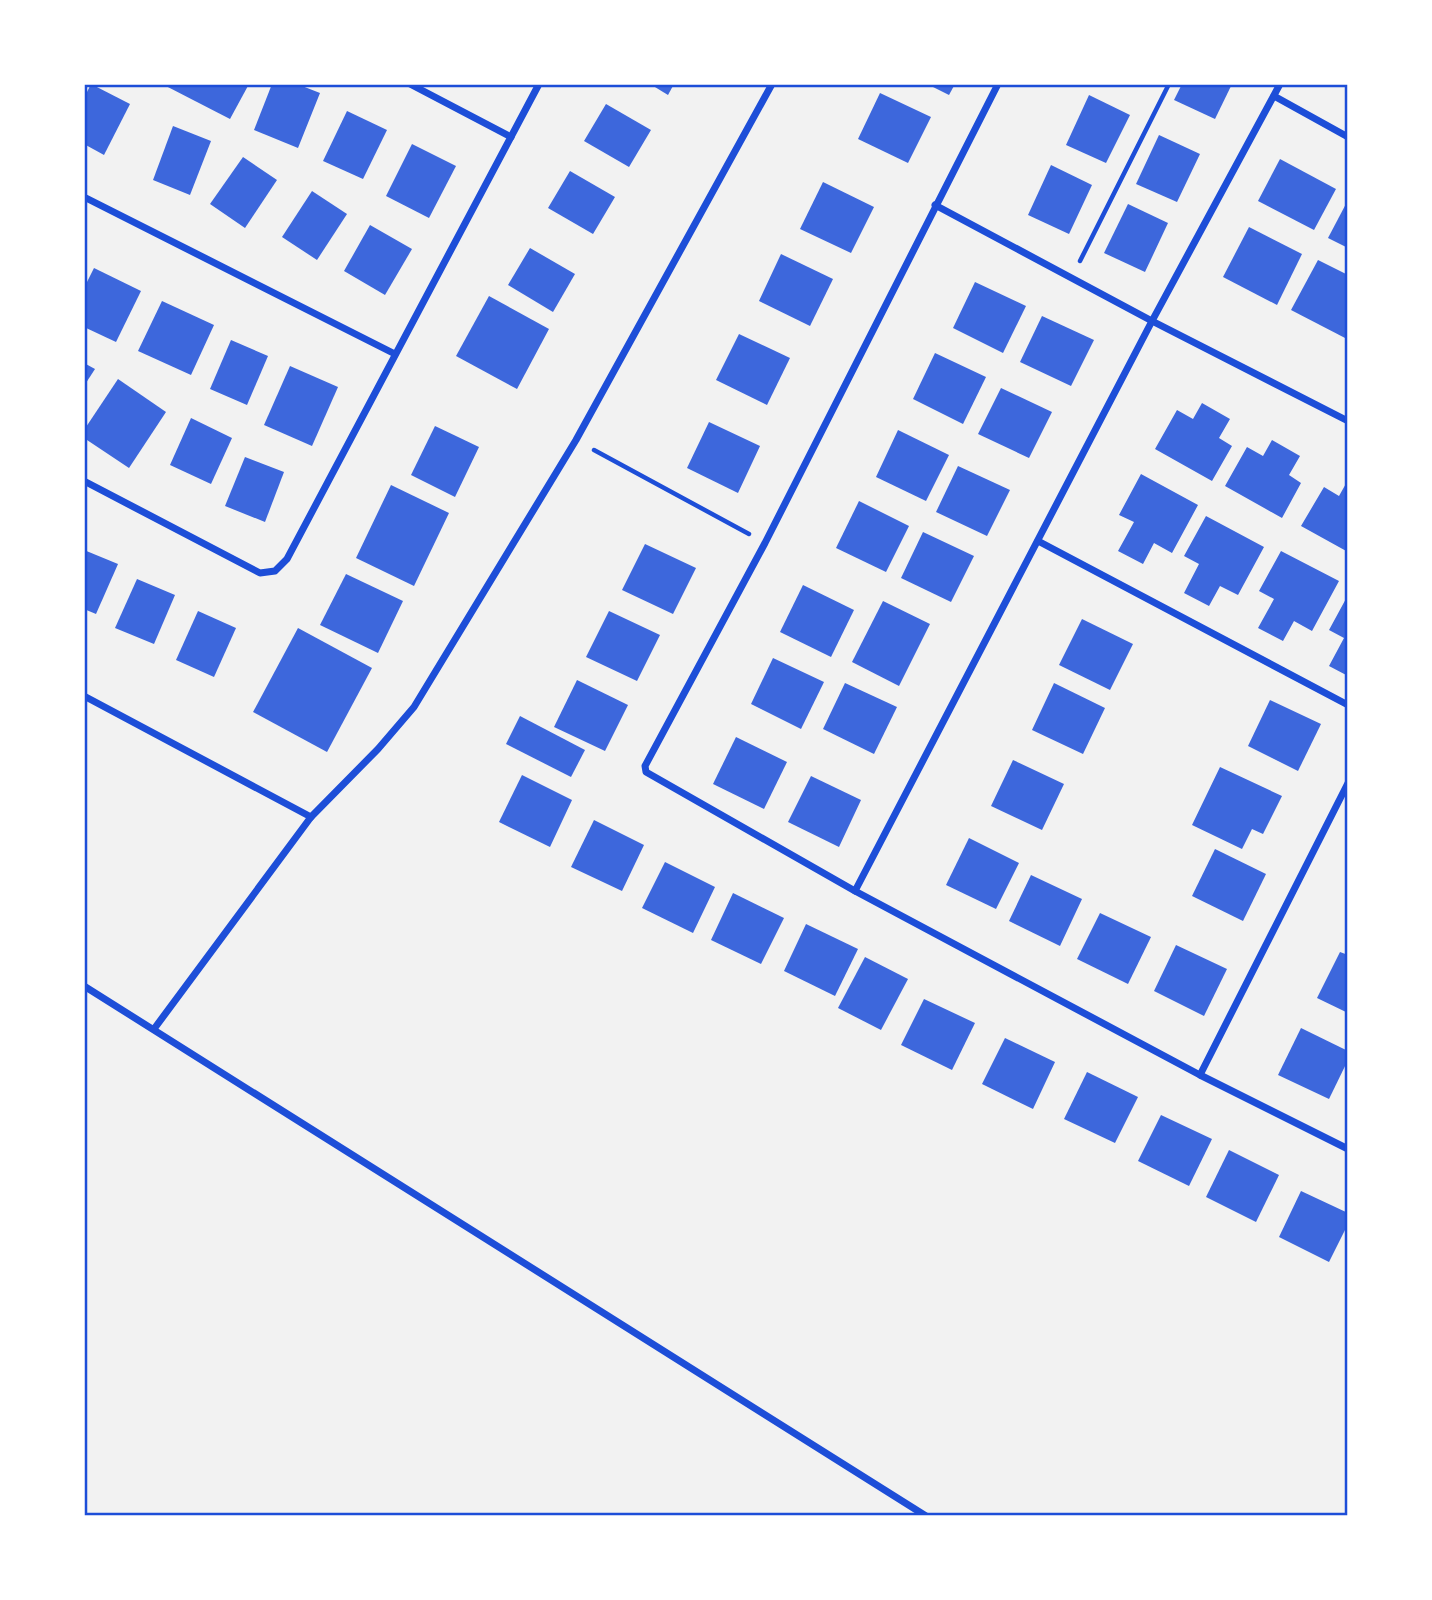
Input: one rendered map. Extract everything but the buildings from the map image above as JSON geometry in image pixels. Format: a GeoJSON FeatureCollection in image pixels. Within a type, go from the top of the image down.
{"type":"FeatureCollection","features":[{"type":"Feature","properties":{"kind":"street"},"geometry":{"type":"LineString","coordinates":[[410,84],[511,136]]}},
{"type":"Feature","properties":{"kind":"street"},"geometry":{"type":"LineString","coordinates":[[84,481],[260,573],[275,571],[287,559],[539,84]]}},
{"type":"Feature","properties":{"kind":"street"},"geometry":{"type":"LineString","coordinates":[[154,1029],[311,817],[378,749],[414,707],[576,440],[772,84]]}},
{"type":"Feature","properties":{"kind":"street"},"geometry":{"type":"LineString","coordinates":[[998,84],[765,543],[645,766],[646,772],[855,891],[1200,1075],[1348,1149]]}},
{"type":"Feature","properties":{"kind":"street"},"geometry":{"type":"LineString","coordinates":[[855,891],[1152,321],[1280,84]]}},
{"type":"Feature","properties":{"kind":"street"},"geometry":{"type":"LineString","coordinates":[[1274,96],[1348,137]]}},
{"type":"Feature","properties":{"kind":"street"},"geometry":{"type":"LineString","coordinates":[[84,197],[395,354]]}},
{"type":"Feature","properties":{"kind":"street"},"geometry":{"type":"LineString","coordinates":[[936,205],[1152,321],[1348,421]]}},
{"type":"Feature","properties":{"kind":"street"},"geometry":{"type":"LineString","coordinates":[[1038,541],[1348,705]]}},
{"type":"Feature","properties":{"kind":"street"},"geometry":{"type":"LineString","coordinates":[[84,696],[311,817]]}},
{"type":"Feature","properties":{"kind":"street"},"geometry":{"type":"LineString","coordinates":[[1200,1075],[1348,783]]}},
{"type":"Feature","properties":{"kind":"street"},"geometry":{"type":"LineString","coordinates":[[84,986],[926,1516]]}},
{"type":"Feature","properties":{"kind":"path"},"geometry":{"type":"LineString","coordinates":[[1071,277],[1169,84]]}},
{"type":"Feature","properties":{"kind":"path"},"geometry":{"type":"LineString","coordinates":[[576,440],[765,543]]}}]}
